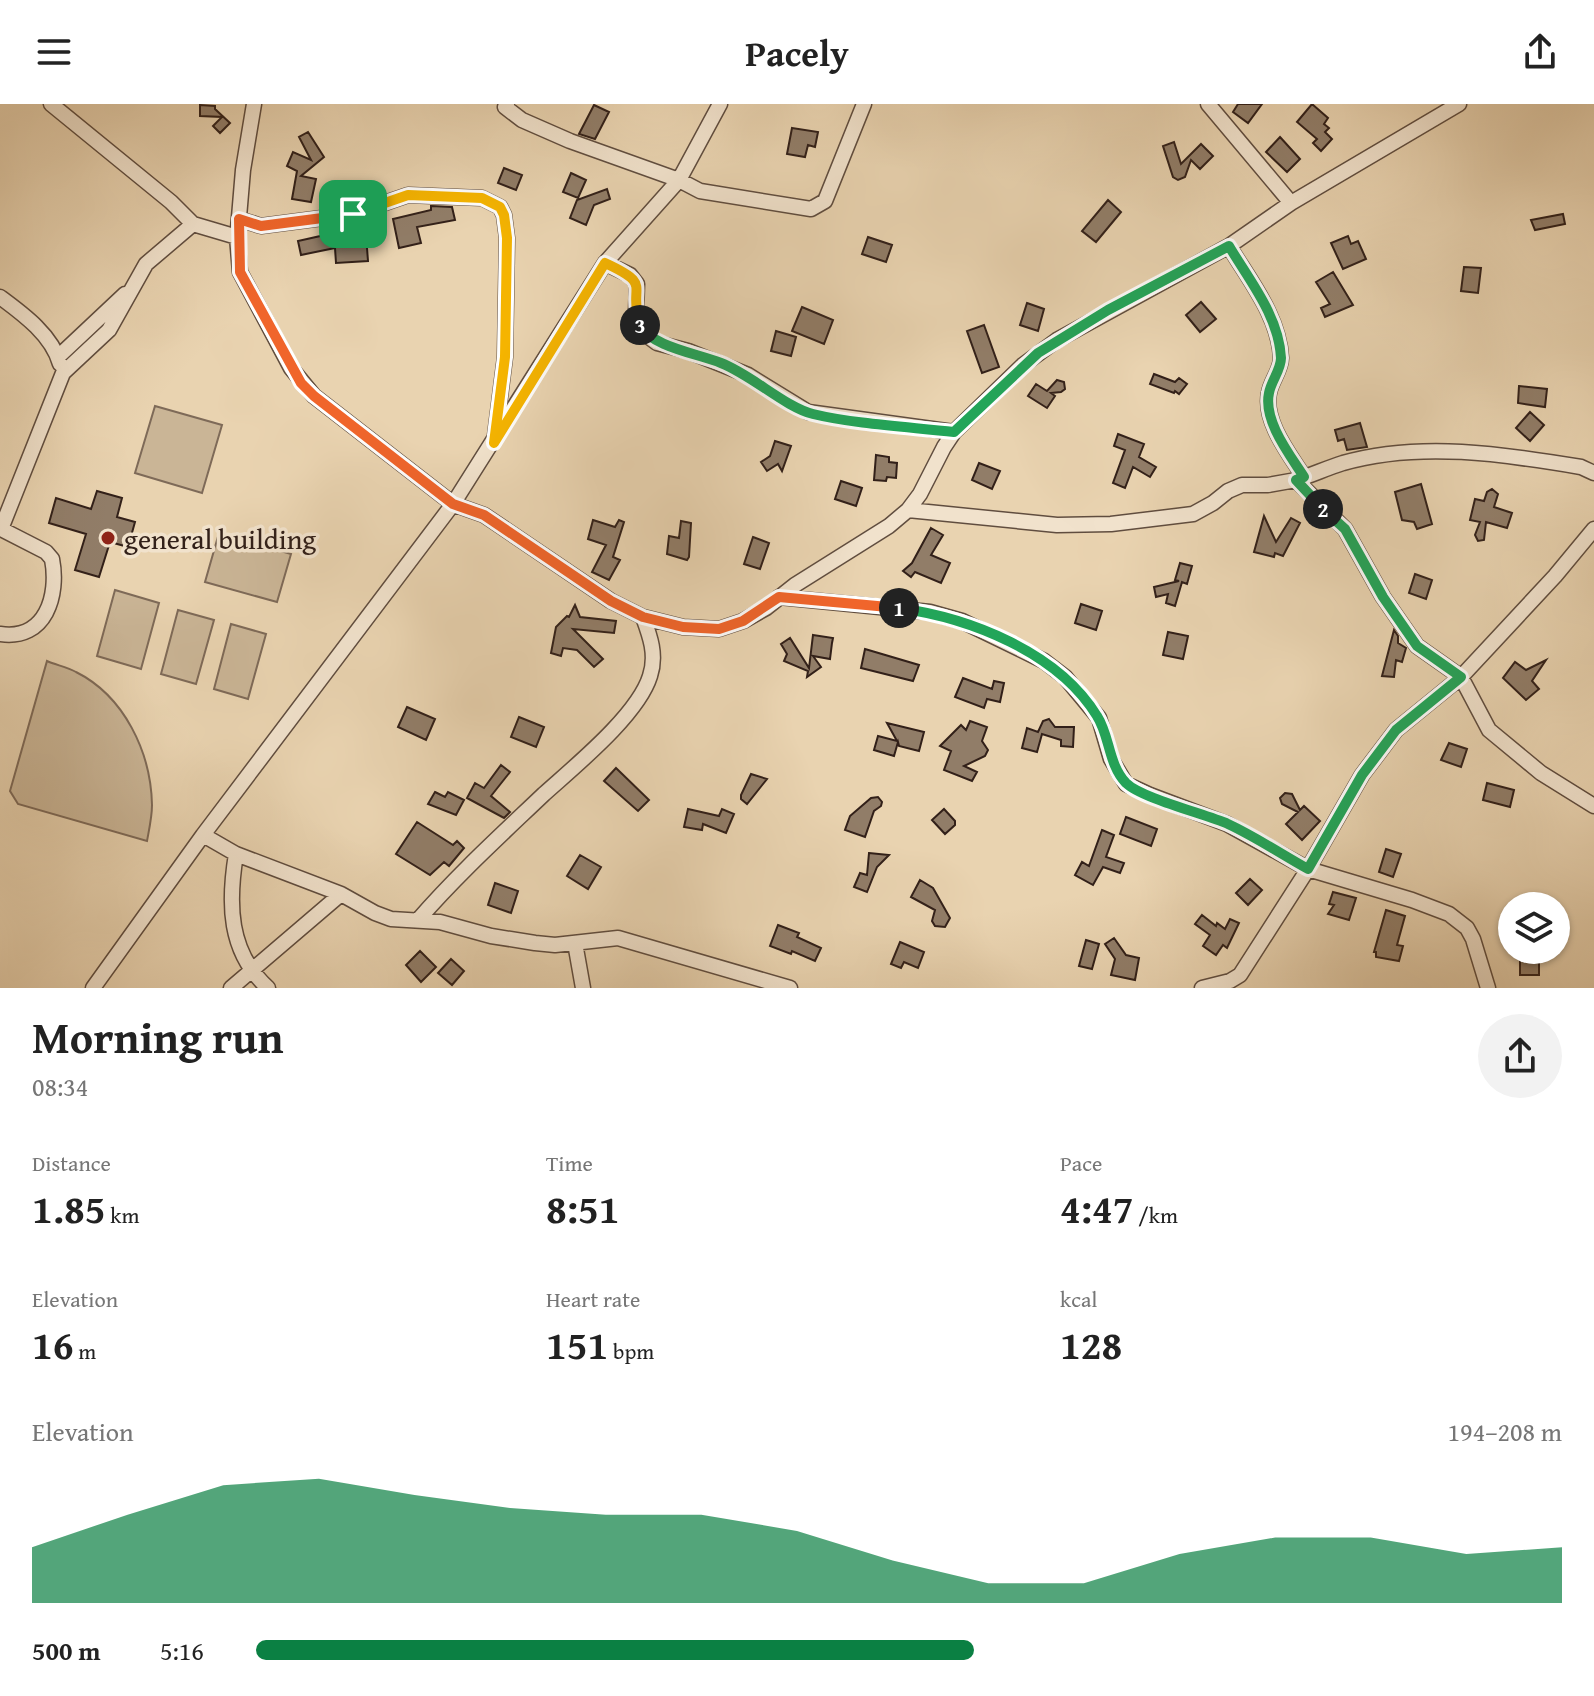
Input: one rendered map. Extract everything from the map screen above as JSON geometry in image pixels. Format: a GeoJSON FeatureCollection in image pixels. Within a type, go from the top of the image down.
{"type":"FeatureCollection","features":[{"type":"Feature","properties":{"kind":"street"},"geometry":{"type":"LineString","coordinates":[[51,104],[171,202],[193,224],[237,237]]}},
{"type":"Feature","properties":{"kind":"street"},"geometry":{"type":"LineString","coordinates":[[254,104],[243,170],[237,237],[240,272],[301,383],[453,504],[484,515],[611,601],[643,617],[683,627],[719,629],[743,621],[889,526],[908,510],[928,481],[954,432],[1038,353],[1108,310],[1229,246],[1291,203],[1459,104]]}},
{"type":"Feature","properties":{"kind":"street"},"geometry":{"type":"LineString","coordinates":[[507,104],[505,107],[522,120],[570,141],[679,180],[700,191],[811,209],[825,201],[864,104]]}},
{"type":"Feature","properties":{"kind":"street"},"geometry":{"type":"LineString","coordinates":[[93,988],[203,835],[453,504],[605,263],[679,180],[720,104]]}},
{"type":"Feature","properties":{"kind":"street"},"geometry":{"type":"LineString","coordinates":[[1208,104],[1291,203]]}},
{"type":"Feature","properties":{"kind":"street"},"geometry":{"type":"LineString","coordinates":[[239,219],[261,226],[353,214],[408,195],[482,198],[500,207],[507,238],[505,357],[494,443]]}},
{"type":"Feature","properties":{"kind":"street"},"geometry":{"type":"LineString","coordinates":[[58,357],[98,316],[124,295],[146,264],[193,224]]}},
{"type":"Feature","properties":{"kind":"street"},"geometry":{"type":"LineString","coordinates":[[1229,246],[1275,326],[1281,358],[1269,391],[1269,411],[1300,479],[1345,529],[1383,597],[1417,646],[1461,677],[1489,730],[1541,773],[1594,806]]}},
{"type":"Feature","properties":{"kind":"street"},"geometry":{"type":"LineString","coordinates":[[605,263],[630,275],[637,284],[636,313],[640,327],[657,343],[688,351],[748,375],[808,412],[954,432]]}},
{"type":"Feature","properties":{"kind":"street"},"geometry":{"type":"LineString","coordinates":[[0,634],[24,631],[39,622],[49,609],[55,593],[55,576],[52,559],[46,552],[0,530],[63,373],[109,330],[146,264]]}},
{"type":"Feature","properties":{"kind":"street"},"geometry":{"type":"LineString","coordinates":[[0,297],[31,321],[58,357],[63,373]]}},
{"type":"Feature","properties":{"kind":"street"},"geometry":{"type":"LineString","coordinates":[[908,510],[1057,525],[1111,524],[1193,514],[1242,485],[1268,485],[1300,479],[1344,463],[1397,453],[1466,452],[1581,467],[1594,473]]}},
{"type":"Feature","properties":{"kind":"street"},"geometry":{"type":"LineString","coordinates":[[1202,988],[1230,981],[1240,975],[1308,869],[1362,775],[1396,730],[1461,677],[1555,576],[1594,529]]}},
{"type":"Feature","properties":{"kind":"street"},"geometry":{"type":"LineString","coordinates":[[779,597],[930,612],[962,621],[1044,661],[1079,691],[1099,718],[1111,759],[1126,784],[1227,824],[1308,869],[1449,914],[1467,928],[1473,939],[1488,988]]}},
{"type":"Feature","properties":{"kind":"street"},"geometry":{"type":"LineString","coordinates":[[418,920],[451,883],[604,739],[637,701],[650,678],[654,660],[652,642],[643,617]]}},
{"type":"Feature","properties":{"kind":"street"},"geometry":{"type":"LineString","coordinates":[[203,835],[236,854],[341,894],[383,916],[440,922],[535,943],[575,943],[618,938],[790,988]]}},
{"type":"Feature","properties":{"kind":"street"},"geometry":{"type":"LineString","coordinates":[[236,854],[230,906],[245,961],[268,988]]}},
{"type":"Feature","properties":{"kind":"street"},"geometry":{"type":"LineString","coordinates":[[231,988],[341,894]]}},
{"type":"Feature","properties":{"kind":"street"},"geometry":{"type":"LineString","coordinates":[[575,943],[583,988]]}},
{"type":"Feature","properties":{"kind":"shaded area"},"geometry":{"type":"Polygon","coordinates":[[[155,406],[222,425],[202,493],[135,473],[155,406]]]}},
{"type":"Feature","properties":{"kind":"shaded area"},"geometry":{"type":"Polygon","coordinates":[[[219,533],[291,554],[277,602],[205,582],[219,533]]]}},
{"type":"Feature","properties":{"kind":"shaded area"},"geometry":{"type":"Polygon","coordinates":[[[115,590],[159,603],[141,669],[97,656],[115,590]]]}},
{"type":"Feature","properties":{"kind":"shaded area"},"geometry":{"type":"Polygon","coordinates":[[[178,610],[214,620],[196,684],[161,674],[178,610]]]}},
{"type":"Feature","properties":{"kind":"shaded area"},"geometry":{"type":"Polygon","coordinates":[[[231,624],[266,634],[248,699],[214,689],[231,624]]]}},
{"type":"Feature","properties":{"kind":"shaded area"},"geometry":{"type":"Polygon","coordinates":[[[47,661],[73,670],[93,682],[108,695],[132,728],[150,785],[152,810],[147,841],[18,804],[10,791],[47,661]]]}},
{"type":"Feature","properties":{"kind":"building"},"geometry":{"type":"Polygon","coordinates":[[[1238,104],[1262,104],[1248,123],[1233,112],[1238,104]]]}},
{"type":"Feature","properties":{"kind":"building"},"geometry":{"type":"Polygon","coordinates":[[[1312,104],[1328,118],[1324,124],[1329,128],[1325,132],[1332,139],[1321,151],[1313,143],[1317,139],[1297,122],[1312,104]]]}},
{"type":"Feature","properties":{"kind":"building"},"geometry":{"type":"Polygon","coordinates":[[[200,105],[215,106],[230,123],[220,133],[213,126],[222,117],[200,116],[200,105]]]}},
{"type":"Feature","properties":{"kind":"building"},"geometry":{"type":"Polygon","coordinates":[[[594,105],[609,112],[595,139],[579,134],[594,105]]]}},
{"type":"Feature","properties":{"kind":"building"},"geometry":{"type":"Polygon","coordinates":[[[792,128],[818,132],[815,147],[808,145],[805,157],[787,154],[792,128]]]}},
{"type":"Feature","properties":{"kind":"building"},"geometry":{"type":"Polygon","coordinates":[[[308,132],[324,157],[301,176],[316,179],[311,202],[292,199],[297,171],[287,166],[293,152],[311,160],[299,137],[308,132]]]}},
{"type":"Feature","properties":{"kind":"building"},"geometry":{"type":"Polygon","coordinates":[[[1280,137],[1300,159],[1287,172],[1266,152],[1280,137]]]}},
{"type":"Feature","properties":{"kind":"building"},"geometry":{"type":"Polygon","coordinates":[[[1174,142],[1181,164],[1201,144],[1213,156],[1200,169],[1191,160],[1185,177],[1178,180],[1173,177],[1163,146],[1174,142]]]}},
{"type":"Feature","properties":{"kind":"building"},"geometry":{"type":"Polygon","coordinates":[[[504,168],[522,175],[516,190],[498,183],[504,168]]]}},
{"type":"Feature","properties":{"kind":"building"},"geometry":{"type":"Polygon","coordinates":[[[571,173],[586,180],[578,198],[563,192],[571,173]]]}},
{"type":"Feature","properties":{"kind":"building"},"geometry":{"type":"Polygon","coordinates":[[[607,189],[610,199],[594,205],[586,225],[570,218],[577,200],[607,189]]]}},
{"type":"Feature","properties":{"kind":"building"},"geometry":{"type":"Polygon","coordinates":[[[1108,200],[1121,212],[1096,242],[1082,231],[1108,200]]]}},
{"type":"Feature","properties":{"kind":"building"},"geometry":{"type":"Polygon","coordinates":[[[431,206],[452,207],[455,220],[417,227],[421,243],[399,248],[393,219],[431,210],[431,206]]]}},
{"type":"Feature","properties":{"kind":"building"},"geometry":{"type":"Polygon","coordinates":[[[1563,214],[1565,224],[1535,230],[1531,220],[1563,214]]]}},
{"type":"Feature","properties":{"kind":"building"},"geometry":{"type":"Polygon","coordinates":[[[325,235],[326,238],[366,235],[368,261],[336,263],[335,248],[301,255],[298,241],[325,235]]]}},
{"type":"Feature","properties":{"kind":"building"},"geometry":{"type":"Polygon","coordinates":[[[1348,236],[1351,244],[1358,241],[1366,259],[1343,269],[1331,243],[1348,236]]]}},
{"type":"Feature","properties":{"kind":"building"},"geometry":{"type":"Polygon","coordinates":[[[868,237],[892,245],[886,262],[862,254],[868,237]]]}},
{"type":"Feature","properties":{"kind":"building"},"geometry":{"type":"Polygon","coordinates":[[[1464,267],[1481,268],[1478,293],[1461,291],[1464,267]]]}},
{"type":"Feature","properties":{"kind":"building"},"geometry":{"type":"Polygon","coordinates":[[[1333,272],[1353,305],[1325,317],[1321,308],[1330,304],[1316,282],[1333,272]]]}},
{"type":"Feature","properties":{"kind":"building"},"geometry":{"type":"Polygon","coordinates":[[[1201,302],[1216,319],[1200,332],[1186,315],[1201,302]]]}},
{"type":"Feature","properties":{"kind":"building"},"geometry":{"type":"Polygon","coordinates":[[[1027,303],[1044,309],[1038,331],[1020,325],[1027,303]]]}},
{"type":"Feature","properties":{"kind":"building"},"geometry":{"type":"Polygon","coordinates":[[[802,307],[833,320],[824,344],[792,331],[802,307]]]}},
{"type":"Feature","properties":{"kind":"building"},"geometry":{"type":"Polygon","coordinates":[[[984,325],[999,367],[982,373],[967,331],[984,325]]]}},
{"type":"Feature","properties":{"kind":"building"},"geometry":{"type":"Polygon","coordinates":[[[776,331],[796,337],[791,356],[771,351],[776,331]]]}},
{"type":"Feature","properties":{"kind":"building"},"geometry":{"type":"Polygon","coordinates":[[[1154,374],[1175,382],[1179,378],[1187,384],[1179,394],[1174,393],[1150,384],[1154,374]]]}},
{"type":"Feature","properties":{"kind":"building"},"geometry":{"type":"Polygon","coordinates":[[[1057,380],[1064,382],[1065,389],[1051,393],[1055,396],[1047,408],[1028,396],[1036,384],[1047,391],[1057,380]]]}},
{"type":"Feature","properties":{"kind":"building"},"geometry":{"type":"Polygon","coordinates":[[[1519,386],[1547,389],[1545,407],[1518,403],[1519,386]]]}},
{"type":"Feature","properties":{"kind":"building"},"geometry":{"type":"Polygon","coordinates":[[[1530,412],[1544,425],[1530,441],[1516,428],[1530,412]]]}},
{"type":"Feature","properties":{"kind":"building"},"geometry":{"type":"Polygon","coordinates":[[[1360,423],[1367,447],[1347,450],[1344,439],[1338,441],[1335,430],[1360,423]]]}},
{"type":"Feature","properties":{"kind":"building"},"geometry":{"type":"Polygon","coordinates":[[[1118,434],[1144,444],[1139,457],[1156,467],[1150,477],[1133,467],[1125,488],[1113,483],[1125,450],[1114,446],[1118,434]]]}},
{"type":"Feature","properties":{"kind":"building"},"geometry":{"type":"Polygon","coordinates":[[[775,441],[791,446],[782,471],[778,464],[767,471],[761,462],[770,456],[775,441]]]}},
{"type":"Feature","properties":{"kind":"building"},"geometry":{"type":"Polygon","coordinates":[[[876,455],[889,457],[889,462],[897,463],[896,478],[874,480],[876,455]]]}},
{"type":"Feature","properties":{"kind":"building"},"geometry":{"type":"Polygon","coordinates":[[[979,463],[1000,471],[992,489],[972,480],[979,463]]]}},
{"type":"Feature","properties":{"kind":"building"},"geometry":{"type":"Polygon","coordinates":[[[841,481],[862,488],[856,506],[835,499],[841,481]]]}},
{"type":"Feature","properties":{"kind":"building"},"geometry":{"type":"Polygon","coordinates":[[[1421,484],[1432,524],[1417,529],[1414,522],[1402,520],[1395,492],[1421,484]]]}},
{"type":"Feature","properties":{"kind":"building"},"geometry":{"type":"Polygon","coordinates":[[[1492,489],[1498,494],[1494,507],[1512,513],[1507,528],[1486,522],[1484,540],[1478,541],[1475,535],[1480,522],[1470,520],[1475,499],[1484,501],[1487,492],[1492,489]]]}},
{"type":"Feature","properties":{"kind":"building","name":"general building"},"geometry":{"type":"Polygon","coordinates":[[[97,491],[122,498],[117,517],[135,522],[128,547],[110,542],[99,577],[75,570],[86,534],[49,523],[56,498],[91,509],[97,491]]]}},
{"type":"Feature","properties":{"kind":"building"},"geometry":{"type":"Polygon","coordinates":[[[1264,516],[1276,542],[1291,518],[1300,523],[1283,556],[1254,552],[1264,516]]]}},
{"type":"Feature","properties":{"kind":"building"},"geometry":{"type":"Polygon","coordinates":[[[593,520],[615,527],[619,520],[624,522],[613,557],[620,560],[609,580],[592,572],[606,545],[588,539],[593,520]]]}},
{"type":"Feature","properties":{"kind":"building"},"geometry":{"type":"Polygon","coordinates":[[[681,521],[691,523],[687,560],[667,554],[669,536],[679,538],[681,521]]]}},
{"type":"Feature","properties":{"kind":"building"},"geometry":{"type":"Polygon","coordinates":[[[931,528],[943,535],[931,555],[950,563],[941,583],[915,572],[911,577],[903,571],[912,563],[931,528]]]}},
{"type":"Feature","properties":{"kind":"building"},"geometry":{"type":"Polygon","coordinates":[[[753,537],[769,543],[760,569],[744,564],[753,537]]]}},
{"type":"Feature","properties":{"kind":"building"},"geometry":{"type":"Polygon","coordinates":[[[1180,563],[1192,566],[1187,584],[1182,582],[1175,606],[1166,603],[1168,594],[1156,597],[1154,587],[1179,581],[1175,580],[1180,563]]]}},
{"type":"Feature","properties":{"kind":"building"},"geometry":{"type":"Polygon","coordinates":[[[1415,574],[1432,580],[1426,599],[1409,593],[1415,574]]]}},
{"type":"Feature","properties":{"kind":"building"},"geometry":{"type":"Polygon","coordinates":[[[1081,604],[1102,611],[1096,630],[1075,623],[1081,604]]]}},
{"type":"Feature","properties":{"kind":"building"},"geometry":{"type":"Polygon","coordinates":[[[575,605],[580,617],[616,621],[614,633],[573,629],[603,659],[594,667],[577,650],[563,648],[561,656],[551,653],[556,627],[569,617],[575,605]]]}},
{"type":"Feature","properties":{"kind":"building"},"geometry":{"type":"Polygon","coordinates":[[[1394,630],[1398,643],[1406,648],[1402,662],[1396,660],[1394,677],[1382,676],[1394,630]]]}},
{"type":"Feature","properties":{"kind":"building"},"geometry":{"type":"Polygon","coordinates":[[[1168,632],[1188,636],[1183,659],[1163,655],[1168,632]]]}},
{"type":"Feature","properties":{"kind":"building"},"geometry":{"type":"Polygon","coordinates":[[[813,635],[833,638],[830,659],[813,656],[821,667],[807,677],[808,671],[784,661],[787,654],[781,644],[790,638],[809,668],[813,635]]]}},
{"type":"Feature","properties":{"kind":"building"},"geometry":{"type":"Polygon","coordinates":[[[865,649],[919,665],[913,681],[861,668],[865,649]]]}},
{"type":"Feature","properties":{"kind":"building"},"geometry":{"type":"Polygon","coordinates":[[[1546,660],[1532,681],[1539,689],[1526,700],[1503,678],[1515,662],[1526,670],[1546,660]]]}},
{"type":"Feature","properties":{"kind":"building"},"geometry":{"type":"Polygon","coordinates":[[[963,678],[992,689],[994,681],[1004,683],[1000,702],[987,699],[984,708],[955,697],[963,678]]]}},
{"type":"Feature","properties":{"kind":"building"},"geometry":{"type":"Polygon","coordinates":[[[407,707],[435,719],[426,740],[398,727],[407,707]]]}},
{"type":"Feature","properties":{"kind":"building"},"geometry":{"type":"Polygon","coordinates":[[[519,717],[544,727],[536,747],[511,737],[519,717]]]}},
{"type":"Feature","properties":{"kind":"building"},"geometry":{"type":"Polygon","coordinates":[[[1049,719],[1055,727],[1074,727],[1073,747],[1061,746],[1061,740],[1042,734],[1037,752],[1022,748],[1027,728],[1038,732],[1043,721],[1049,719]]]}},
{"type":"Feature","properties":{"kind":"building"},"geometry":{"type":"Polygon","coordinates":[[[970,721],[987,727],[982,741],[988,750],[985,756],[964,766],[977,772],[972,781],[944,770],[951,751],[940,746],[961,725],[966,730],[970,721]]]}},
{"type":"Feature","properties":{"kind":"building"},"geometry":{"type":"Polygon","coordinates":[[[887,723],[924,732],[919,751],[899,746],[898,742],[894,756],[874,750],[878,736],[897,741],[887,723]]]}},
{"type":"Feature","properties":{"kind":"building"},"geometry":{"type":"Polygon","coordinates":[[[1449,743],[1467,749],[1461,767],[1441,760],[1449,743]]]}},
{"type":"Feature","properties":{"kind":"building"},"geometry":{"type":"Polygon","coordinates":[[[501,765],[510,772],[491,796],[510,812],[504,818],[467,798],[475,783],[484,788],[501,765]]]}},
{"type":"Feature","properties":{"kind":"building"},"geometry":{"type":"Polygon","coordinates":[[[616,768],[649,800],[638,811],[604,781],[616,768]]]}},
{"type":"Feature","properties":{"kind":"building"},"geometry":{"type":"Polygon","coordinates":[[[751,774],[767,779],[747,804],[741,795],[751,774]]]}},
{"type":"Feature","properties":{"kind":"building"},"geometry":{"type":"Polygon","coordinates":[[[1487,783],[1514,790],[1510,807],[1483,800],[1487,783]]]}},
{"type":"Feature","properties":{"kind":"building"},"geometry":{"type":"Polygon","coordinates":[[[435,792],[445,797],[448,792],[464,800],[456,815],[428,804],[435,792]]]}},
{"type":"Feature","properties":{"kind":"building"},"geometry":{"type":"Polygon","coordinates":[[[1285,793],[1292,794],[1300,810],[1304,806],[1320,821],[1302,840],[1286,824],[1298,812],[1282,804],[1280,798],[1285,793]]]}},
{"type":"Feature","properties":{"kind":"building"},"geometry":{"type":"Polygon","coordinates":[[[878,797],[881,806],[874,811],[865,837],[845,830],[850,816],[871,798],[878,797]]]}},
{"type":"Feature","properties":{"kind":"building"},"geometry":{"type":"Polygon","coordinates":[[[688,809],[719,816],[722,809],[734,814],[726,833],[703,824],[702,830],[684,827],[688,809]]]}},
{"type":"Feature","properties":{"kind":"building"},"geometry":{"type":"Polygon","coordinates":[[[944,809],[955,821],[955,825],[945,834],[932,820],[944,809]]]}},
{"type":"Feature","properties":{"kind":"building"},"geometry":{"type":"Polygon","coordinates":[[[1126,817],[1157,829],[1151,846],[1120,834],[1126,817]]]}},
{"type":"Feature","properties":{"kind":"building"},"geometry":{"type":"Polygon","coordinates":[[[417,822],[453,845],[457,841],[464,848],[449,866],[444,862],[430,875],[396,854],[417,822]]]}},
{"type":"Feature","properties":{"kind":"building"},"geometry":{"type":"Polygon","coordinates":[[[1102,830],[1114,835],[1106,857],[1124,863],[1120,873],[1103,867],[1093,885],[1075,875],[1082,862],[1089,866],[1102,830]]]}},
{"type":"Feature","properties":{"kind":"building"},"geometry":{"type":"Polygon","coordinates":[[[1386,849],[1401,854],[1393,877],[1379,872],[1386,849]]]}},
{"type":"Feature","properties":{"kind":"building"},"geometry":{"type":"Polygon","coordinates":[[[869,853],[889,855],[877,867],[867,892],[854,887],[860,873],[867,875],[869,853]]]}},
{"type":"Feature","properties":{"kind":"building"},"geometry":{"type":"Polygon","coordinates":[[[580,855],[601,867],[588,889],[567,876],[580,855]]]}},
{"type":"Feature","properties":{"kind":"building"},"geometry":{"type":"Polygon","coordinates":[[[1250,879],[1262,890],[1248,905],[1236,893],[1250,879]]]}},
{"type":"Feature","properties":{"kind":"building"},"geometry":{"type":"Polygon","coordinates":[[[920,880],[933,888],[950,918],[945,927],[935,926],[932,921],[935,910],[911,897],[920,880]]]}},
{"type":"Feature","properties":{"kind":"building"},"geometry":{"type":"Polygon","coordinates":[[[495,883],[518,891],[511,913],[488,905],[495,883]]]}},
{"type":"Feature","properties":{"kind":"building"},"geometry":{"type":"Polygon","coordinates":[[[1333,892],[1356,898],[1349,920],[1328,914],[1334,905],[1329,904],[1333,892]]]}},
{"type":"Feature","properties":{"kind":"building"},"geometry":{"type":"Polygon","coordinates":[[[1386,910],[1405,916],[1397,945],[1403,946],[1399,961],[1376,957],[1374,952],[1386,910]]]}},
{"type":"Feature","properties":{"kind":"building"},"geometry":{"type":"Polygon","coordinates":[[[1202,915],[1225,929],[1230,919],[1239,923],[1227,948],[1223,945],[1216,955],[1203,946],[1210,935],[1195,924],[1202,915]]]}},
{"type":"Feature","properties":{"kind":"building"},"geometry":{"type":"Polygon","coordinates":[[[778,925],[799,933],[797,937],[821,948],[815,961],[770,946],[778,925]]]}},
{"type":"Feature","properties":{"kind":"building"},"geometry":{"type":"Polygon","coordinates":[[[1114,938],[1126,955],[1139,958],[1135,980],[1111,975],[1115,959],[1105,944],[1114,938]]]}},
{"type":"Feature","properties":{"kind":"building"},"geometry":{"type":"Polygon","coordinates":[[[1086,940],[1099,944],[1092,969],[1079,966],[1086,940]]]}},
{"type":"Feature","properties":{"kind":"building"},"geometry":{"type":"Polygon","coordinates":[[[900,942],[924,952],[918,968],[904,962],[901,968],[891,964],[900,942]]]}},
{"type":"Feature","properties":{"kind":"building"},"geometry":{"type":"Polygon","coordinates":[[[420,951],[436,967],[421,982],[406,965],[420,951]]]}},
{"type":"Feature","properties":{"kind":"building"},"geometry":{"type":"Polygon","coordinates":[[[451,959],[464,971],[452,985],[438,973],[451,959]]]}},
{"type":"Feature","properties":{"kind":"building"},"geometry":{"type":"Polygon","coordinates":[[[1520,964],[1539,964],[1539,975],[1520,975],[1520,964]]]}},
{"type":"Feature","properties":{"kind":"place","name":"general building"},"geometry":{"type":"Point","coordinates":[108,538]}},
{"type":"Feature","properties":{"kind":"route"},"geometry":{"type":"LineString","coordinates":[[408,195],[482,198],[500,207],[507,238],[505,357],[494,443],[605,263],[630,275],[637,284],[636,313],[640,327],[657,343],[725,364],[808,412],[954,432],[1038,353],[1057,340],[1229,246],[1275,326],[1281,358],[1269,391],[1269,411],[1304,477],[1296,480],[1345,529],[1383,597],[1417,646],[1461,677],[1396,730],[1362,775],[1308,869],[1227,824],[1126,784],[1111,759],[1099,718],[1065,677],[1044,661],[962,621],[894,607],[779,597],[743,621],[719,629],[683,627],[643,617],[611,601],[484,515],[453,504],[301,383],[240,272],[239,219],[261,226],[353,214],[408,195]]}}]}
